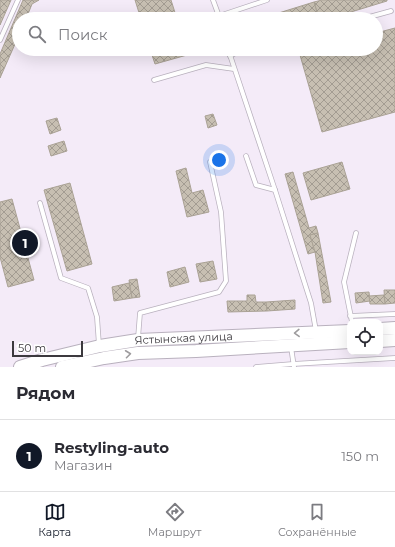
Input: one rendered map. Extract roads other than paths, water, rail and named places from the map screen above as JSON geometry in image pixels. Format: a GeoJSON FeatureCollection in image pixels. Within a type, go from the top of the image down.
{"type":"FeatureCollection","features":[{"type":"Feature","properties":{"kind":"main road"},"geometry":{"type":"LineString","coordinates":[[383,329],[395,328]]}},
{"type":"Feature","properties":{"kind":"main road","name":"Ястынская улица"},"geometry":{"type":"LineString","coordinates":[[20,367],[100,346],[138,340],[347,331]]}},
{"type":"Feature","properties":{"kind":"main road"},"geometry":{"type":"LineString","coordinates":[[383,341],[395,340]]}},
{"type":"Feature","properties":{"kind":"main road","name":"Ястынская улица"},"geometry":{"type":"LineString","coordinates":[[62,367],[138,353],[347,342]]}},
{"type":"Feature","properties":{"kind":"lane"},"geometry":{"type":"LineString","coordinates":[[13,12],[18,0]]}},
{"type":"Feature","properties":{"kind":"lane"},"geometry":{"type":"LineString","coordinates":[[214,0],[217,12]]}},
{"type":"Feature","properties":{"kind":"lane"},"geometry":{"type":"LineString","coordinates":[[235,12],[267,0]]}},
{"type":"Feature","properties":{"kind":"lane"},"geometry":{"type":"LineString","coordinates":[[383,13],[391,11]]}},
{"type":"Feature","properties":{"kind":"lane"},"geometry":{"type":"LineString","coordinates":[[0,40],[12,13]]}},
{"type":"Feature","properties":{"kind":"lane"},"geometry":{"type":"LineString","coordinates":[[230,56],[276,190],[311,303],[317,332]]}},
{"type":"Feature","properties":{"kind":"lane"},"geometry":{"type":"LineString","coordinates":[[154,80],[206,65],[234,69]]}},
{"type":"Feature","properties":{"kind":"lane"},"geometry":{"type":"LineString","coordinates":[[246,156],[256,185],[276,190]]}},
{"type":"Feature","properties":{"kind":"lane"},"geometry":{"type":"LineString","coordinates":[[138,340],[140,313],[219,292],[226,281],[221,212],[210,162]]}},
{"type":"Feature","properties":{"kind":"lane"},"geometry":{"type":"LineString","coordinates":[[40,203],[61,278],[88,288],[97,317],[100,346]]}},
{"type":"Feature","properties":{"kind":"lane"},"geometry":{"type":"LineString","coordinates":[[351,319],[344,282],[356,234]]}},
{"type":"Feature","properties":{"kind":"lane"},"geometry":{"type":"LineString","coordinates":[[350,316],[395,314]]}},
{"type":"Feature","properties":{"kind":"lane"},"geometry":{"type":"LineString","coordinates":[[290,345],[294,365]]}},
{"type":"Feature","properties":{"kind":"lane"},"geometry":{"type":"LineString","coordinates":[[256,367],[395,358]]}},
{"type":"Feature","properties":{"kind":"place","name":"Restyling-auto"},"geometry":{"type":"Point","coordinates":[25,243]}}]}
